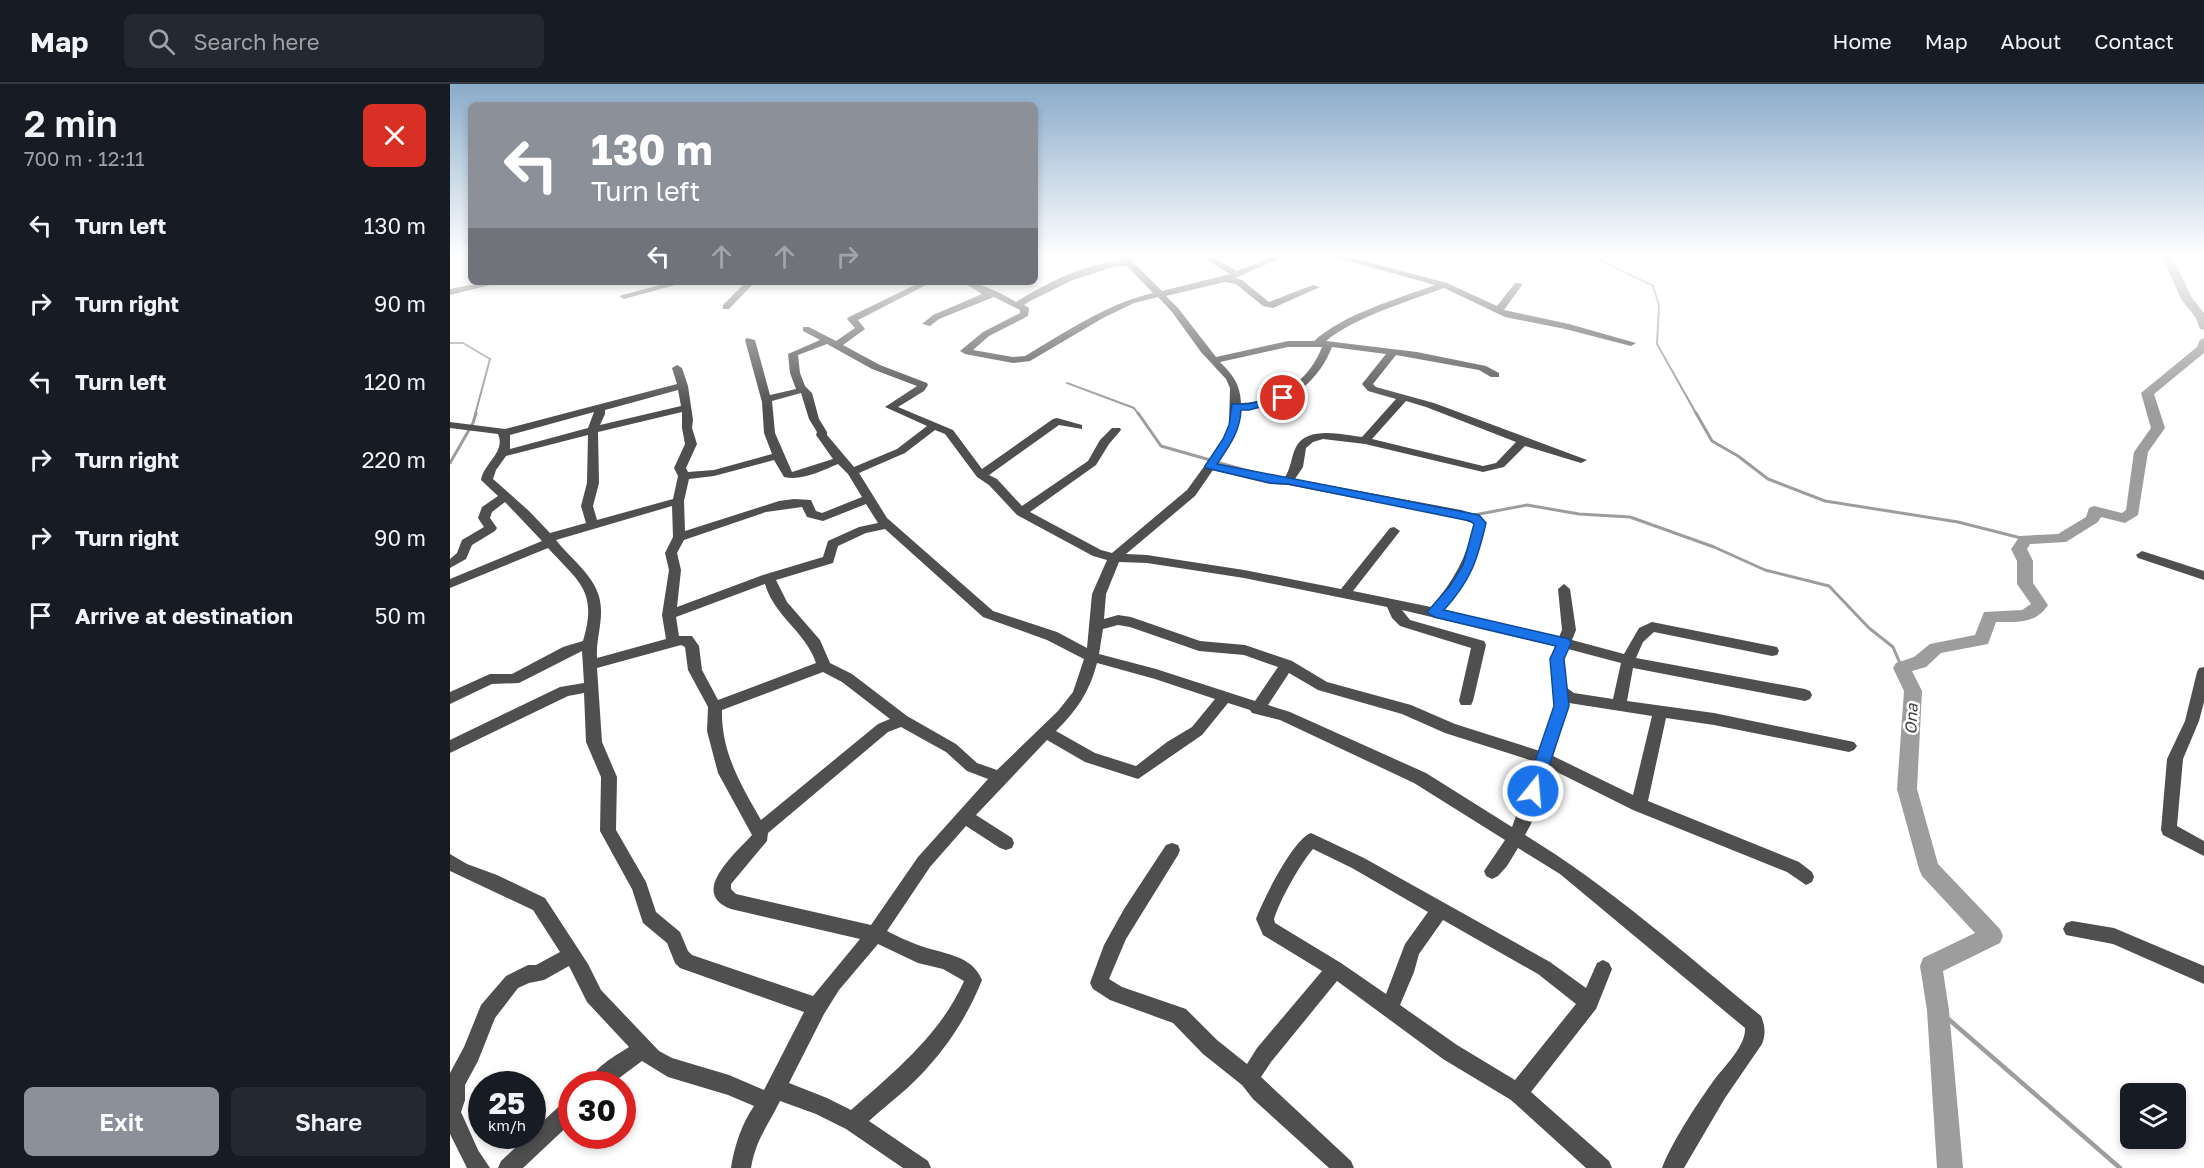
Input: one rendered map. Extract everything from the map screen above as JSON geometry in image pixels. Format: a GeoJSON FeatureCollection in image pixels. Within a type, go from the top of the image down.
{"type":"FeatureCollection","features":[{"type":"Feature","properties":{"kind":"street"},"geometry":{"type":"LineString","coordinates":[[877,307],[852,319],[860,329],[832,343],[794,354],[795,374],[800,387],[807,393],[814,419],[822,432],[821,435],[852,472],[888,525],[988,614],[1052,636],[1092,657],[1285,716],[1404,770],[1566,869],[1754,1023],[1755,1037],[1746,1053],[1718,1091],[1672,1168]]}},
{"type":"Feature","properties":{"kind":"street"},"geometry":{"type":"LineString","coordinates":[[927,324],[961,307]]}},
{"type":"Feature","properties":{"kind":"street"},"geometry":{"type":"LineString","coordinates":[[1018,307],[1024,308],[1025,314],[986,334],[964,351],[1013,360],[1027,359],[1119,307]]}},
{"type":"Feature","properties":{"kind":"street"},"geometry":{"type":"LineString","coordinates":[[741,1168],[756,1121],[773,1094],[817,1007],[874,934],[914,874],[1000,777],[1046,732],[1078,696],[1092,657],[1098,626],[1099,594],[1114,558],[1182,502],[1196,487],[1229,439],[1234,425],[1235,388],[1170,307]]}},
{"type":"Feature","properties":{"kind":"street"},"geometry":{"type":"LineString","coordinates":[[1236,406],[1249,407],[1287,396],[1319,366],[1322,336],[1390,307]]}},
{"type":"Feature","properties":{"kind":"street"},"geometry":{"type":"LineString","coordinates":[[1489,307],[1508,315],[1566,326],[1631,343]]}},
{"type":"Feature","properties":{"kind":"street"},"geometry":{"type":"LineString","coordinates":[[1498,311],[1501,307]]}},
{"type":"Feature","properties":{"kind":"street"},"geometry":{"type":"LineString","coordinates":[[806,329],[876,367],[923,385],[922,388],[890,407],[949,432],[981,475],[993,483],[1022,512],[1097,553],[1114,558],[1139,558],[1244,573],[1434,612],[1564,643],[1639,665],[1805,695]]}},
{"type":"Feature","properties":{"kind":"street"},"geometry":{"type":"LineString","coordinates":[[750,340],[755,355],[754,366],[766,399],[769,418],[767,423],[778,456],[788,475],[793,476],[840,460]]}},
{"type":"Feature","properties":{"kind":"street"},"geometry":{"type":"LineString","coordinates":[[1215,360],[1288,344],[1323,344],[1417,355],[1482,368],[1495,375]]}},
{"type":"Feature","properties":{"kind":"street"},"geometry":{"type":"LineString","coordinates":[[1391,352],[1390,357],[1367,384],[1372,389],[1430,405],[1581,460]]}},
{"type":"Feature","properties":{"kind":"street"},"geometry":{"type":"LineString","coordinates":[[673,642],[669,615],[675,570],[671,553],[679,537],[678,501],[684,476],[680,468],[691,444],[684,386],[677,368]]}},
{"type":"Feature","properties":{"kind":"street"},"geometry":{"type":"LineString","coordinates":[[450,425],[504,433],[684,386]]}},
{"type":"Feature","properties":{"kind":"street"},"geometry":{"type":"LineString","coordinates":[[766,399],[803,390]]}},
{"type":"Feature","properties":{"kind":"street"},"geometry":{"type":"LineString","coordinates":[[1365,441],[1403,398]]}},
{"type":"Feature","properties":{"kind":"street"},"geometry":{"type":"LineString","coordinates":[[592,525],[587,506],[593,483],[593,430],[600,414],[599,407]]}},
{"type":"Feature","properties":{"kind":"street"},"geometry":{"type":"LineString","coordinates":[[502,454],[686,408]]}},
{"type":"Feature","properties":{"kind":"street"},"geometry":{"type":"LineString","coordinates":[[981,475],[1057,421],[1078,427]]}},
{"type":"Feature","properties":{"kind":"street"},"geometry":{"type":"LineString","coordinates":[[852,472],[901,451],[934,426]]}},
{"type":"Feature","properties":{"kind":"street"},"geometry":{"type":"LineString","coordinates":[[1022,512],[1092,463],[1104,442],[1116,430]]}},
{"type":"Feature","properties":{"kind":"street"},"geometry":{"type":"LineString","coordinates":[[504,433],[506,439],[502,454],[486,478],[586,579],[595,596],[592,636],[589,644],[594,742],[609,777],[608,831],[640,887],[649,917],[674,938],[681,957],[686,962],[817,1007]]}},
{"type":"Feature","properties":{"kind":"street"},"geometry":{"type":"LineString","coordinates":[[1288,480],[1297,467],[1301,447],[1309,440],[1323,436],[1365,441],[1483,469],[1500,465],[1524,440]]}},
{"type":"Feature","properties":{"kind":"street"},"geometry":{"type":"LineString","coordinates":[[684,476],[714,473],[778,456]]}},
{"type":"Feature","properties":{"kind":"street"},"geometry":{"type":"LineString","coordinates":[[1210,466],[1270,480],[1288,480],[1474,518],[1480,523],[1469,565],[1455,589],[1434,612]]}},
{"type":"Feature","properties":{"kind":"street"},"geometry":{"type":"LineString","coordinates":[[450,564],[461,558],[471,539],[491,528],[484,518],[486,510],[505,497]]}},
{"type":"Feature","properties":{"kind":"street"},"geometry":{"type":"LineString","coordinates":[[679,537],[787,503],[807,503],[811,514],[823,517],[868,498]]}},
{"type":"Feature","properties":{"kind":"street"},"geometry":{"type":"LineString","coordinates":[[450,584],[549,540],[592,525],[678,501]]}},
{"type":"Feature","properties":{"kind":"street"},"geometry":{"type":"LineString","coordinates":[[669,615],[768,578],[829,560],[832,544],[862,530],[888,525]]}},
{"type":"Feature","properties":{"kind":"street"},"geometry":{"type":"LineString","coordinates":[[1343,595],[1394,531]]}},
{"type":"Feature","properties":{"kind":"street"},"geometry":{"type":"LineString","coordinates":[[2142,555],[2204,576]]}},
{"type":"Feature","properties":{"kind":"street"},"geometry":{"type":"LineString","coordinates":[[768,578],[774,594],[819,648],[824,666],[847,678],[902,720],[951,748],[972,766],[1000,777]]}},
{"type":"Feature","properties":{"kind":"street"},"geometry":{"type":"LineString","coordinates":[[1492,871],[1501,861],[1523,824],[1562,706],[1557,659],[1569,630],[1564,589]]}},
{"type":"Feature","properties":{"kind":"street"},"geometry":{"type":"LineString","coordinates":[[1393,605],[1396,615],[1405,623],[1479,645],[1466,701]]}},
{"type":"Feature","properties":{"kind":"street"},"geometry":{"type":"LineString","coordinates":[[1098,626],[1118,620],[1131,622],[1199,646],[1245,650],[1287,665],[1323,686],[1406,709],[1450,729],[1543,758],[1639,805],[1793,867],[1806,877]]}},
{"type":"Feature","properties":{"kind":"street"},"geometry":{"type":"LineString","coordinates":[[1619,705],[1628,660],[1642,632],[1652,627],[1772,651]]}},
{"type":"Feature","properties":{"kind":"street"},"geometry":{"type":"LineString","coordinates":[[591,666],[687,640],[695,670],[715,707],[714,731],[726,773],[750,819],[760,830]]}},
{"type":"Feature","properties":{"kind":"street"},"geometry":{"type":"LineString","coordinates":[[450,698],[490,679],[514,678],[568,651],[589,644]]}},
{"type":"Feature","properties":{"kind":"street"},"geometry":{"type":"LineString","coordinates":[[1257,709],[1287,665]]}},
{"type":"Feature","properties":{"kind":"street"},"geometry":{"type":"LineString","coordinates":[[715,707],[824,666]]}},
{"type":"Feature","properties":{"kind":"street"},"geometry":{"type":"LineString","coordinates":[[2204,672],[2192,721],[2175,759],[2169,830],[2204,849]]}},
{"type":"Feature","properties":{"kind":"street"},"geometry":{"type":"LineString","coordinates":[[450,747],[565,691],[592,688]]}},
{"type":"Feature","properties":{"kind":"street"},"geometry":{"type":"LineString","coordinates":[[1562,692],[1570,698],[1714,719],[1849,746]]}},
{"type":"Feature","properties":{"kind":"street"},"geometry":{"type":"LineString","coordinates":[[1046,732],[1090,758],[1138,773],[1172,746],[1197,731],[1225,697]]}},
{"type":"Feature","properties":{"kind":"street"},"geometry":{"type":"LineString","coordinates":[[1639,805],[1660,712]]}},
{"type":"Feature","properties":{"kind":"street"},"geometry":{"type":"LineString","coordinates":[[853,1122],[921,1061],[941,1035],[968,992],[973,980],[971,975],[947,961],[918,954],[874,934],[731,901],[722,892],[722,882],[759,840],[760,830],[801,793],[883,728],[902,720]]}},
{"type":"Feature","properties":{"kind":"street"},"geometry":{"type":"LineString","coordinates":[[964,818],[1006,843]]}},
{"type":"Feature","properties":{"kind":"street"},"geometry":{"type":"LineString","coordinates":[[1589,1002],[1544,968],[1324,845],[1311,840],[1300,849],[1288,876],[1269,903],[1265,918],[1269,929],[1335,969],[1450,1052],[1518,1093],[1602,1168]]}},
{"type":"Feature","properties":{"kind":"street"},"geometry":{"type":"LineString","coordinates":[[1173,850],[1102,966],[1100,983],[1117,994],[1179,1016],[1210,1047],[1249,1078],[1260,1092],[1344,1168]]}},
{"type":"Feature","properties":{"kind":"street"},"geometry":{"type":"LineString","coordinates":[[450,861],[462,870],[491,880],[539,904],[591,986],[594,996],[652,1058],[668,1067],[729,1085],[788,1095],[820,1105],[853,1122],[921,1168]]}},
{"type":"Feature","properties":{"kind":"street"},"geometry":{"type":"LineString","coordinates":[[1389,1008],[1412,950],[1440,910]]}},
{"type":"Feature","properties":{"kind":"street"},"geometry":{"type":"LineString","coordinates":[[2072,929],[2114,936],[2204,975]]}},
{"type":"Feature","properties":{"kind":"street"},"geometry":{"type":"LineString","coordinates":[[480,1168],[471,1157],[451,1114],[455,1100],[455,1084],[471,1054],[488,1012],[512,982],[528,974],[538,974],[572,955]]}},
{"type":"Feature","properties":{"kind":"street"},"geometry":{"type":"LineString","coordinates":[[1249,1078],[1264,1055],[1335,969]]}},
{"type":"Feature","properties":{"kind":"street"},"geometry":{"type":"LineString","coordinates":[[1518,1093],[1589,1002],[1603,969]]}},
{"type":"Feature","properties":{"kind":"street"},"geometry":{"type":"LineString","coordinates":[[612,1071],[644,1049]]}},
{"type":"Feature","properties":{"kind":"street"},"geometry":{"type":"LineString","coordinates":[[508,1168],[558,1121]]}},
{"type":"Feature","properties":{"kind":"waterway"},"geometry":{"type":"LineString","coordinates":[[1659,307],[1657,344],[1697,415]]}},
{"type":"Feature","properties":{"kind":"waterway","name":"Ona"},"geometry":{"type":"LineString","coordinates":[[2193,307],[2202,318],[2204,327]]}},
{"type":"Feature","properties":{"kind":"waterway","name":"Ona"},"geometry":{"type":"LineString","coordinates":[[1950,1168],[1938,1010],[1931,966],[1992,936],[1929,869],[1907,789],[1913,691],[1902,668],[1920,662],[1936,648],[1982,640],[1990,616],[2026,616],[2040,605],[2025,584],[2025,561],[2019,549],[2025,539],[2061,539],[2093,519],[2094,511],[2125,518],[2133,512],[2141,452],[2158,428],[2147,393],[2203,348],[2204,342]]}},
{"type":"Feature","properties":{"kind":"waterway"},"geometry":{"type":"LineString","coordinates":[[450,343],[463,343],[490,359],[475,415]]}},
{"type":"Feature","properties":{"kind":"waterway"},"geometry":{"type":"LineString","coordinates":[[1067,383],[1134,408],[1139,415]]}},
{"type":"Feature","properties":{"kind":"waterway"},"geometry":{"type":"LineString","coordinates":[[450,463],[473,423],[476,413]]}},
{"type":"Feature","properties":{"kind":"waterway"},"geometry":{"type":"LineString","coordinates":[[1138,413],[1161,446],[1210,460]]}},
{"type":"Feature","properties":{"kind":"waterway"},"geometry":{"type":"LineString","coordinates":[[1696,413],[1712,441],[1738,456],[1768,479],[1825,501],[1958,522],[2025,539]]}},
{"type":"Feature","properties":{"kind":"waterway"},"geometry":{"type":"LineString","coordinates":[[1216,462],[1256,473]]}},
{"type":"Feature","properties":{"kind":"waterway"},"geometry":{"type":"LineString","coordinates":[[1474,515],[1527,505],[1579,514],[1630,517],[1714,547],[1765,570],[1829,586],[1869,628],[1893,647],[1902,668]]}},
{"type":"Feature","properties":{"kind":"waterway"},"geometry":{"type":"LineString","coordinates":[[1938,1010],[2120,1168]]}},
{"type":"Feature","properties":{"kind":"route"},"geometry":{"type":"LineString","coordinates":[[1283,398],[1249,407],[1236,406],[1234,425],[1229,439],[1210,466],[1270,480],[1288,480],[1367,498],[1474,518],[1480,523],[1469,565],[1455,589],[1434,612],[1564,643],[1557,659],[1562,706],[1533,791]]}}]}
